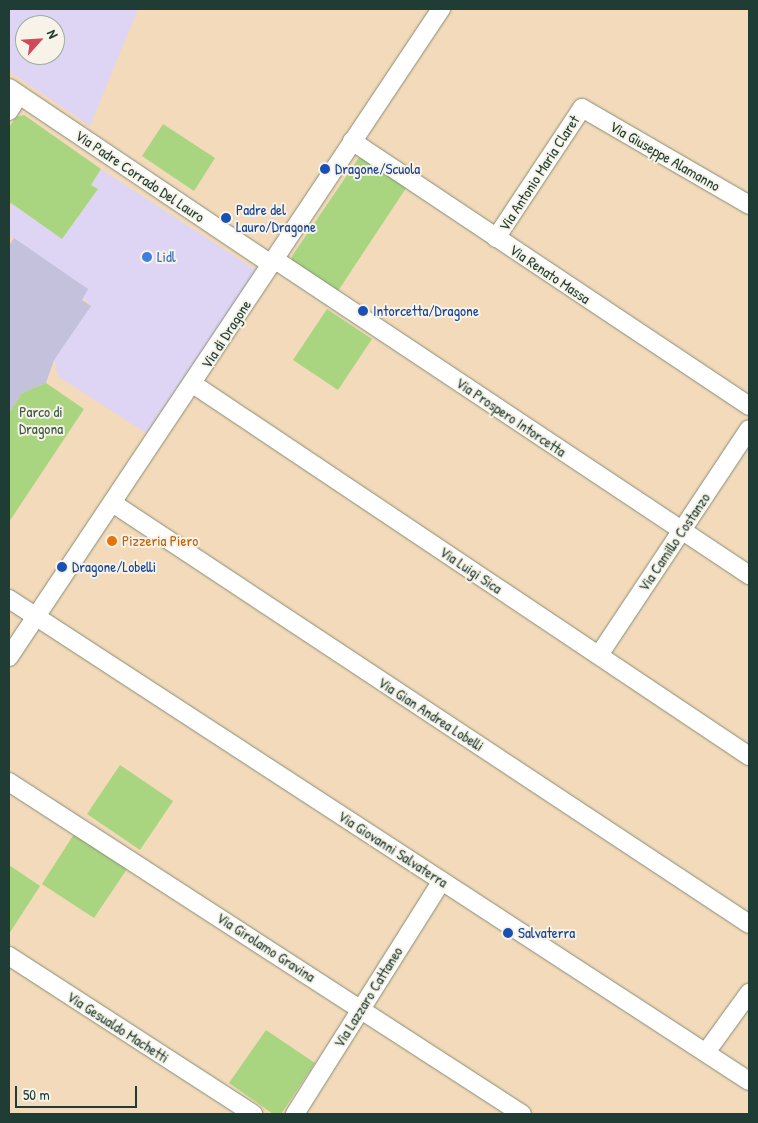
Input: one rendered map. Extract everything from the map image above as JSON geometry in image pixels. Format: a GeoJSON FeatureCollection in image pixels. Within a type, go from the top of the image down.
{"type":"FeatureCollection","features":[{"type":"Feature","properties":{"kind":"street","name":"Via di Dragone"},"geometry":{"type":"LineString","coordinates":[[9,657],[114,504],[272,262],[441,9]]}},
{"type":"Feature","properties":{"kind":"street"},"geometry":{"type":"LineString","coordinates":[[9,111],[14,92]]}},
{"type":"Feature","properties":{"kind":"street","name":"Via Padre Corrado Del Lauro"},"geometry":{"type":"LineString","coordinates":[[14,92],[272,262]]}},
{"type":"Feature","properties":{"kind":"street","name":"Via Giuseppe Alamanno"},"geometry":{"type":"LineString","coordinates":[[582,108],[749,205]]}},
{"type":"Feature","properties":{"kind":"street","name":"Via Antonio Maria Claret"},"geometry":{"type":"LineString","coordinates":[[496,238],[582,108]]}},
{"type":"Feature","properties":{"kind":"street","name":"Via Renato Massa"},"geometry":{"type":"LineString","coordinates":[[352,141],[749,406]]}},
{"type":"Feature","properties":{"kind":"street","name":"Via Prospero Intorcetta"},"geometry":{"type":"LineString","coordinates":[[272,262],[749,575]]}},
{"type":"Feature","properties":{"kind":"street","name":"Via Luigi Sica"},"geometry":{"type":"LineString","coordinates":[[193,384],[749,756]]}},
{"type":"Feature","properties":{"kind":"street","name":"Via Camillo Costanzo"},"geometry":{"type":"LineString","coordinates":[[599,655],[749,429]]}},
{"type":"Feature","properties":{"kind":"street","name":"Via Gian Andrea Lobelli"},"geometry":{"type":"LineString","coordinates":[[114,504],[749,924]]}},
{"type":"Feature","properties":{"kind":"street","name":"Via Giovanni Salvaterra"},"geometry":{"type":"LineString","coordinates":[[9,599],[442,881],[707,1050],[749,1080]]}},
{"type":"Feature","properties":{"kind":"street","name":"Via Girolamo Gravina"},"geometry":{"type":"LineString","coordinates":[[9,782],[361,1008],[522,1114]]}},
{"type":"Feature","properties":{"kind":"street","name":"Via Lazzaro Cattaneo"},"geometry":{"type":"LineString","coordinates":[[295,1114],[442,881]]}},
{"type":"Feature","properties":{"kind":"street","name":"Via Gesualdo Machetti"},"geometry":{"type":"LineString","coordinates":[[9,956],[253,1114]]}},
{"type":"Feature","properties":{"kind":"street"},"geometry":{"type":"LineString","coordinates":[[707,1050],[749,993]]}},
{"type":"Feature","properties":{"kind":"shaded area"},"geometry":{"type":"Polygon","coordinates":[[[9,9],[138,9],[90,126],[9,71],[9,9]]]}},
{"type":"Feature","properties":{"kind":"shaded area"},"geometry":{"type":"Polygon","coordinates":[[[101,169],[256,270],[146,433],[59,377],[54,360],[91,305],[9,235],[11,203],[62,239],[98,189],[91,185],[101,169]]]}},
{"type":"Feature","properties":{"kind":"shaded area"},"geometry":{"type":"Polygon","coordinates":[[[14,238],[88,289],[82,300],[91,306],[54,360],[46,383],[22,393],[9,413],[9,246],[14,238]]]}},
{"type":"Feature","properties":{"kind":"green space"},"geometry":{"type":"Polygon","coordinates":[[[24,115],[101,169],[91,185],[98,189],[62,239],[11,203],[9,206],[9,127],[16,117],[24,115]]]}},
{"type":"Feature","properties":{"kind":"green space"},"geometry":{"type":"Polygon","coordinates":[[[163,124],[215,158],[194,191],[142,156],[163,124]]]}},
{"type":"Feature","properties":{"kind":"green space"},"geometry":{"type":"Polygon","coordinates":[[[360,156],[408,185],[338,291],[292,261],[292,256],[360,156]]]}},
{"type":"Feature","properties":{"kind":"green space"},"geometry":{"type":"Polygon","coordinates":[[[327,309],[372,339],[338,390],[293,360],[327,309]]]}},
{"type":"Feature","properties":{"kind":"green space","name":"Parco di Dragona"},"geometry":{"type":"Polygon","coordinates":[[[46,383],[84,409],[9,522],[9,413],[22,393],[46,383]]]}},
{"type":"Feature","properties":{"kind":"green space"},"geometry":{"type":"Polygon","coordinates":[[[120,765],[173,801],[140,850],[87,814],[120,765]]]}},
{"type":"Feature","properties":{"kind":"green space"},"geometry":{"type":"Polygon","coordinates":[[[76,831],[129,866],[94,918],[42,884],[76,831]]]}},
{"type":"Feature","properties":{"kind":"green space"},"geometry":{"type":"Polygon","coordinates":[[[9,865],[40,886],[9,934],[9,865]]]}},
{"type":"Feature","properties":{"kind":"green space"},"geometry":{"type":"Polygon","coordinates":[[[266,1030],[315,1063],[281,1114],[273,1114],[229,1083],[266,1030]]]}},
{"type":"Feature","properties":{"kind":"place","name":"Dragone/Scuola"},"geometry":{"type":"Point","coordinates":[325,169]}},
{"type":"Feature","properties":{"kind":"place","name":"Padre del Lauro/Dragone"},"geometry":{"type":"Point","coordinates":[226,218]}},
{"type":"Feature","properties":{"kind":"place","name":"Lidl"},"geometry":{"type":"Point","coordinates":[147,257]}},
{"type":"Feature","properties":{"kind":"place","name":"Intorcetta/Dragone"},"geometry":{"type":"Point","coordinates":[363,311]}},
{"type":"Feature","properties":{"kind":"place","name":"Pizzeria Piero"},"geometry":{"type":"Point","coordinates":[112,541]}},
{"type":"Feature","properties":{"kind":"place","name":"Dragone/Lobelli"},"geometry":{"type":"Point","coordinates":[62,567]}},
{"type":"Feature","properties":{"kind":"place","name":"Salvaterra"},"geometry":{"type":"Point","coordinates":[508,933]}}]}
